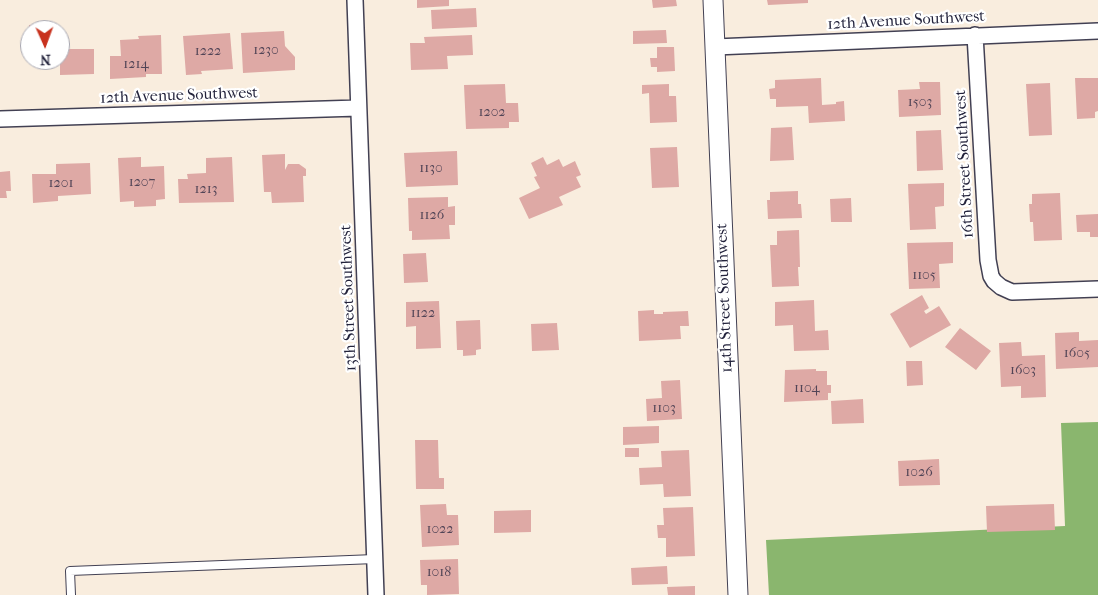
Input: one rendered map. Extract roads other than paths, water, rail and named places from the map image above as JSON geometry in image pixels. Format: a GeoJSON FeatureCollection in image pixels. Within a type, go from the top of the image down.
{"type":"FeatureCollection","features":[{"type":"Feature","properties":{"kind":"street","name":"13th Street Southwest"},"geometry":{"type":"LineString","coordinates":[[355,0],[376,595]]}},
{"type":"Feature","properties":{"kind":"street","name":"14th Street Southwest"},"geometry":{"type":"LineString","coordinates":[[713,0],[738,595]]}},
{"type":"Feature","properties":{"kind":"street","name":"12th Avenue Southwest"},"geometry":{"type":"LineString","coordinates":[[715,47],[1098,31]]}},
{"type":"Feature","properties":{"kind":"street","name":"16th Street Southwest"},"geometry":{"type":"LineString","coordinates":[[975,35],[988,260],[991,276],[1001,287],[1016,293],[1098,289]]}},
{"type":"Feature","properties":{"kind":"street","name":"12th Avenue Southwest"},"geometry":{"type":"LineString","coordinates":[[0,119],[358,108]]}},
{"type":"Feature","properties":{"kind":"lane"},"geometry":{"type":"LineString","coordinates":[[71,595],[70,571],[375,559]]}}]}
